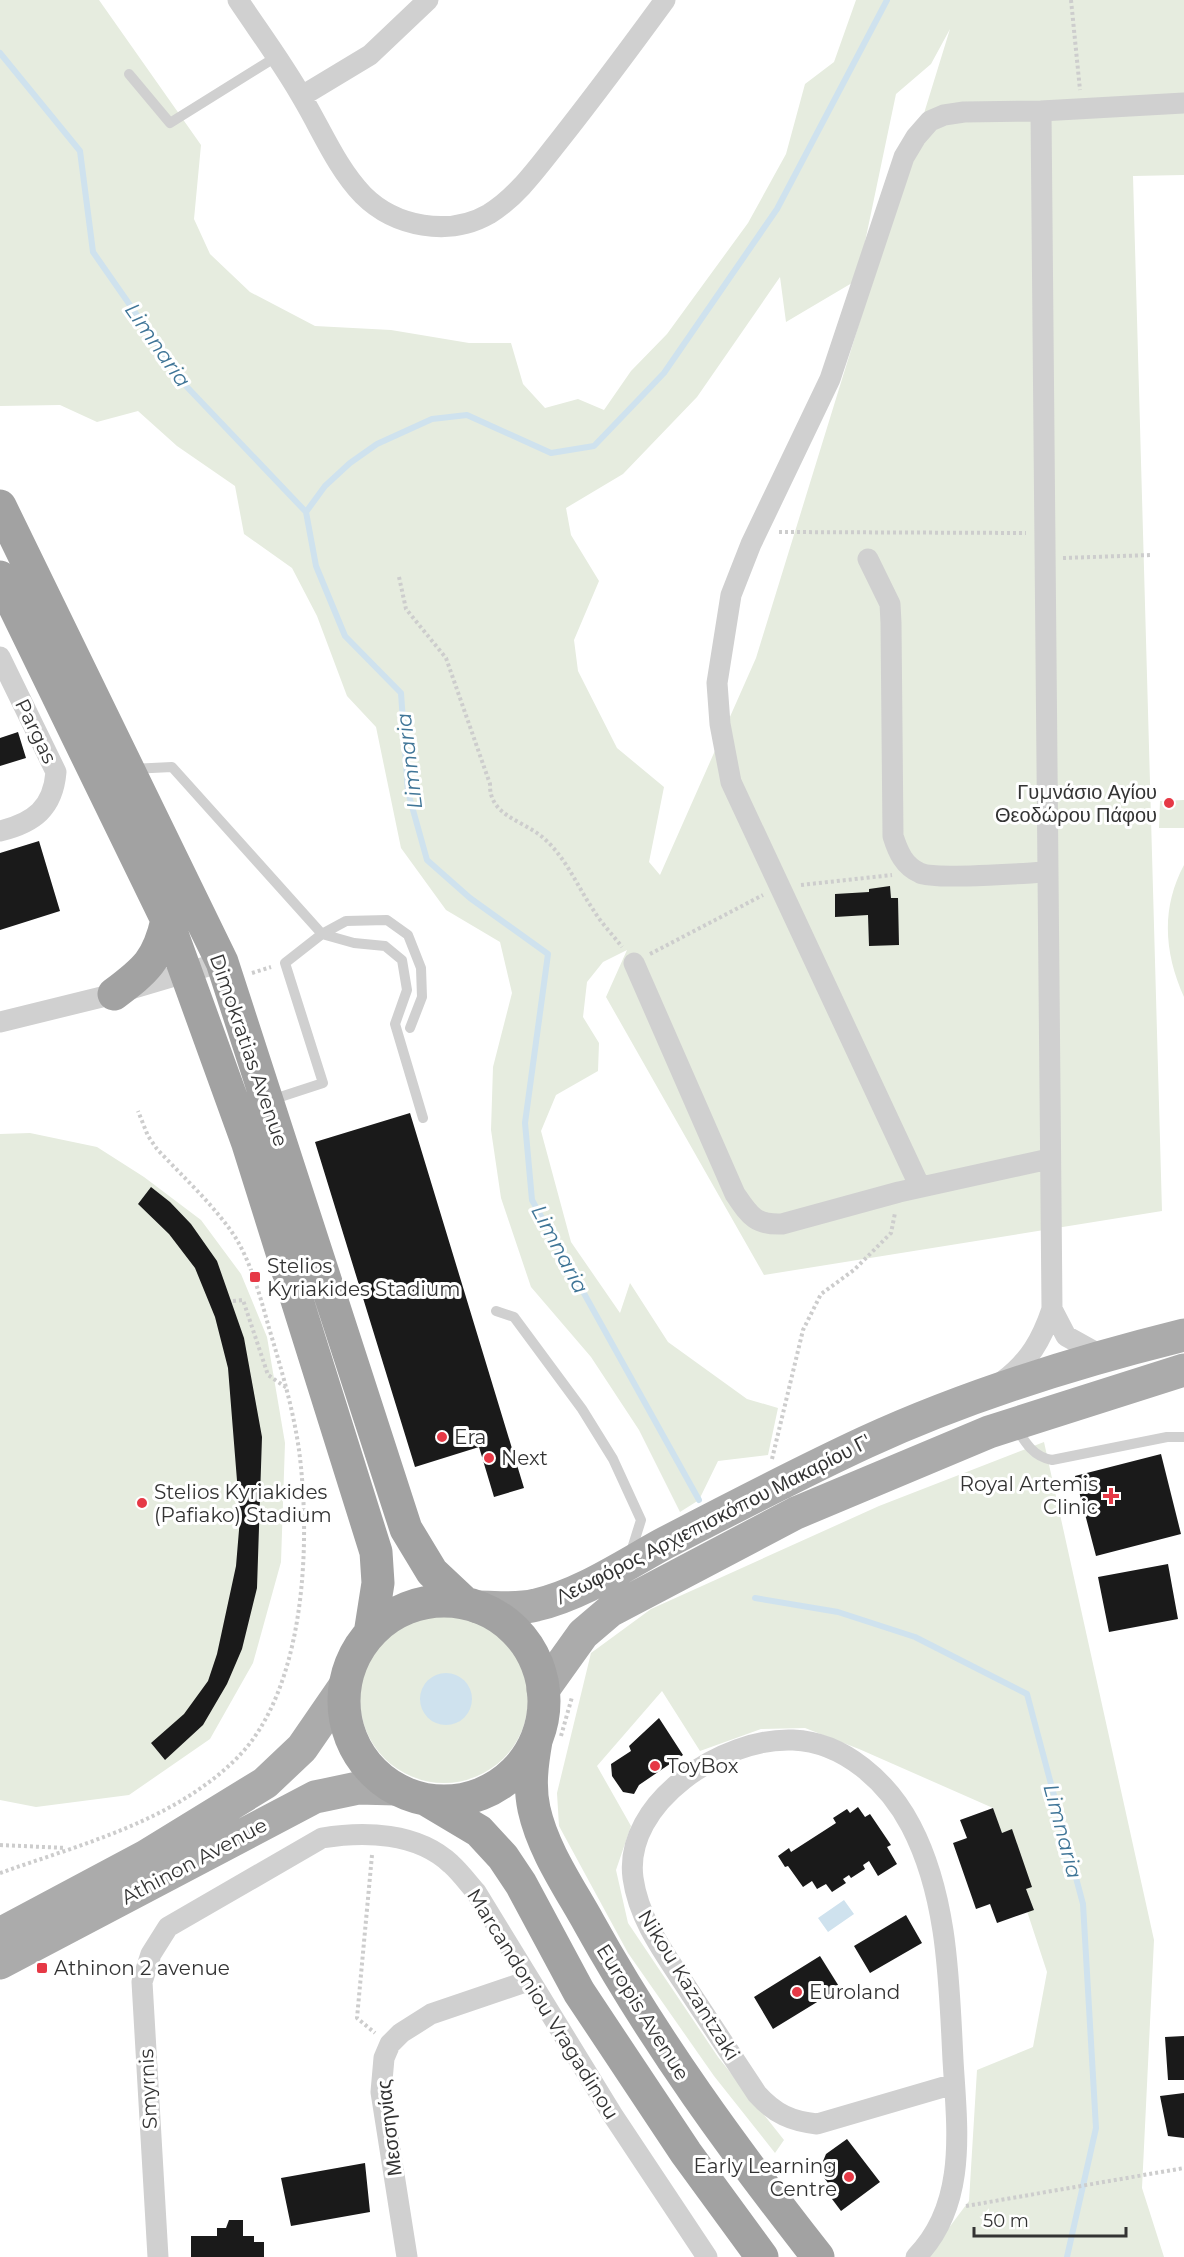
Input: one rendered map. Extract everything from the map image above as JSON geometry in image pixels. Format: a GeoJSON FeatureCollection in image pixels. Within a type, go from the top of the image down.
{"type":"FeatureCollection","features":[{"type":"Feature","properties":{"kind":"highway","name":"Dimokratias Avenue"},"geometry":{"type":"LineString","coordinates":[[0,506],[225,970],[406,1529],[412,1543],[432,1572],[471,1605]]}},
{"type":"Feature","properties":{"kind":"highway","name":"Dimokratias Avenue"},"geometry":{"type":"LineString","coordinates":[[0,577],[167,920],[248,1144],[376,1552],[378,1583],[370,1634]]}},
{"type":"Feature","properties":{"kind":"highway"},"geometry":{"type":"LineString","coordinates":[[114,994],[144,972],[154,959],[162,944],[167,920]]}},
{"type":"Feature","properties":{"kind":"highway"},"geometry":{"type":"LineString","coordinates":[[441,1601],[471,1605],[504,1621],[526,1643],[539,1671],[543,1690],[543,1715],[536,1739],[524,1760],[497,1785],[464,1799],[427,1800],[396,1789],[372,1771],[354,1746],[345,1718],[344,1687],[356,1653],[370,1634],[393,1615],[411,1606],[441,1601]]}},
{"type":"Feature","properties":{"kind":"highway","name":"Europis Avenue"},"geometry":{"type":"LineString","coordinates":[[536,1739],[531,1771],[533,1807],[556,1864],[614,1968],[684,2078],[734,2150],[818,2257]]}},
{"type":"Feature","properties":{"kind":"highway","name":"Europis Avenue"},"geometry":{"type":"LineString","coordinates":[[427,1800],[479,1831],[503,1857],[521,1884],[579,1992],[686,2153],[762,2257]]}},
{"type":"Feature","properties":{"kind":"main road","name":"Λεωφόρος Αρχιεπισκόπου Μακαρίου Γ'"},"geometry":{"type":"LineString","coordinates":[[471,1605],[535,1606],[571,1593],[762,1491],[868,1441],[987,1393],[1102,1356],[1184,1335]]}},
{"type":"Feature","properties":{"kind":"main road","name":"Λεωφόρος Αρχιεπισκόπου Μακαρίου Γ'"},"geometry":{"type":"LineString","coordinates":[[543,1690],[584,1634],[610,1611],[796,1513],[887,1473],[1014,1424],[1184,1370]]}},
{"type":"Feature","properties":{"kind":"main road","name":"Athinon Avenue"},"geometry":{"type":"LineString","coordinates":[[0,1934],[146,1856],[265,1783],[302,1748],[344,1687]]}},
{"type":"Feature","properties":{"kind":"main road","name":"Athinon Avenue"},"geometry":{"type":"LineString","coordinates":[[0,1963],[315,1797],[358,1788],[396,1789]]}},
{"type":"Feature","properties":{"kind":"street"},"geometry":{"type":"LineString","coordinates":[[238,0],[302,96],[344,172],[364,196],[389,215],[399,219],[417,225],[451,227],[488,214],[529,178],[609,79],[665,0]]}},
{"type":"Feature","properties":{"kind":"street"},"geometry":{"type":"LineString","coordinates":[[302,96],[370,55],[428,0]]}},
{"type":"Feature","properties":{"kind":"street"},"geometry":{"type":"LineString","coordinates":[[920,1187],[731,782],[720,724],[717,683],[731,595],[757,532],[830,379],[904,157],[916,137],[930,121],[944,115],[1184,103]]}},
{"type":"Feature","properties":{"kind":"street"},"geometry":{"type":"LineString","coordinates":[[987,1393],[1026,1362],[1044,1335],[1052,1309],[1041,111]]}},
{"type":"Feature","properties":{"kind":"street"},"geometry":{"type":"LineString","coordinates":[[868,559],[890,604],[893,836],[898,852],[908,865],[927,876],[1047,872]]}},
{"type":"Feature","properties":{"kind":"street","name":"Pargas"},"geometry":{"type":"LineString","coordinates":[[0,657],[56,772],[54,789],[40,811],[21,826],[0,831]]}},
{"type":"Feature","properties":{"kind":"street"},"geometry":{"type":"LineString","coordinates":[[634,963],[735,1194],[757,1220],[765,1225],[782,1224],[899,1192],[1049,1160]]}},
{"type":"Feature","properties":{"kind":"street"},"geometry":{"type":"LineString","coordinates":[[0,1022],[114,994],[186,972],[225,970]]}},
{"type":"Feature","properties":{"kind":"street"},"geometry":{"type":"LineString","coordinates":[[1052,1309],[1066,1336],[1102,1356]]}},
{"type":"Feature","properties":{"kind":"street","name":"Nikou Kazantzaki"},"geometry":{"type":"LineString","coordinates":[[916,2257],[949,2209],[956,2173],[954,2084],[943,1925],[931,1873],[911,1825],[883,1786],[857,1761],[828,1748],[794,1740],[760,1742],[730,1752],[684,1779],[668,1792],[644,1823],[634,1846],[632,1874],[636,1897],[657,1942],[757,2094],[770,2108],[797,2122],[818,2124],[954,2084]]}},
{"type":"Feature","properties":{"kind":"street","name":"Marcandoniou Vragadinou"},"geometry":{"type":"LineString","coordinates":[[168,1927],[322,1838],[348,1834],[374,1835],[417,1843],[451,1863],[476,1892],[528,1981],[707,2257]]}},
{"type":"Feature","properties":{"kind":"street","name":"Smyrnis"},"geometry":{"type":"LineString","coordinates":[[158,2257],[142,1982],[151,1954],[168,1927]]}},
{"type":"Feature","properties":{"kind":"street"},"geometry":{"type":"LineString","coordinates":[[390,2044],[401,2033],[431,2014],[528,1981]]}},
{"type":"Feature","properties":{"kind":"street","name":"Μεσσηνίας"},"geometry":{"type":"LineString","coordinates":[[390,2044],[384,2058],[381,2092],[407,2257]]}},
{"type":"Feature","properties":{"kind":"lane"},"geometry":{"type":"LineString","coordinates":[[129,74],[170,123],[276,57]]}},
{"type":"Feature","properties":{"kind":"lane"},"geometry":{"type":"LineString","coordinates":[[128,769],[172,767],[322,934],[354,943],[385,946],[402,960],[407,990],[395,1024],[423,1118]]}},
{"type":"Feature","properties":{"kind":"lane"},"geometry":{"type":"LineString","coordinates":[[267,1101],[323,1083],[285,963],[322,934],[346,921],[387,920],[408,935],[421,968],[422,997],[410,1028]]}},
{"type":"Feature","properties":{"kind":"lane"},"geometry":{"type":"LineString","coordinates":[[496,1311],[514,1317],[582,1410],[613,1458],[641,1520],[628,1563]]}},
{"type":"Feature","properties":{"kind":"lane"},"geometry":{"type":"LineString","coordinates":[[1014,1424],[1027,1445],[1041,1458],[1052,1460],[1167,1437],[1184,1437]]}},
{"type":"Feature","properties":{"kind":"path"},"geometry":{"type":"LineString","coordinates":[[1071,0],[1081,109]]}},
{"type":"Feature","properties":{"kind":"path"},"geometry":{"type":"LineString","coordinates":[[757,532],[1044,534]]}},
{"type":"Feature","properties":{"kind":"path"},"geometry":{"type":"LineString","coordinates":[[1044,558],[1151,555]]}},
{"type":"Feature","properties":{"kind":"path"},"geometry":{"type":"LineString","coordinates":[[399,577],[406,609],[446,658],[490,784],[490,796],[516,824],[540,836],[556,852],[594,911],[634,963]]}},
{"type":"Feature","properties":{"kind":"path"},"geometry":{"type":"LineString","coordinates":[[225,970],[285,963]]}},
{"type":"Feature","properties":{"kind":"path"},"geometry":{"type":"LineString","coordinates":[[0,1873],[139,1824],[191,1795],[240,1756],[272,1705],[287,1670],[302,1579],[304,1523],[299,1451],[287,1388],[259,1293],[237,1240],[157,1149],[148,1136],[138,1111]]}},
{"type":"Feature","properties":{"kind":"path"},"geometry":{"type":"LineString","coordinates":[[762,1491],[782,1425],[803,1330],[821,1294],[854,1270],[891,1233],[899,1192]]}},
{"type":"Feature","properties":{"kind":"path"},"geometry":{"type":"LineString","coordinates":[[233,1301],[243,1300],[268,1375],[287,1388]]}},
{"type":"Feature","properties":{"kind":"path"},"geometry":{"type":"LineString","coordinates":[[374,1835],[357,2018],[390,2044]]}},
{"type":"Feature","properties":{"kind":"path"},"geometry":{"type":"LineString","coordinates":[[0,1845],[70,1848]]}},
{"type":"Feature","properties":{"kind":"path"},"geometry":{"type":"LineString","coordinates":[[949,2209],[1184,2168]]}},
{"type":"Feature","properties":{"kind":"shaded area"},"geometry":{"type":"Polygon","coordinates":[[[0,0],[99,0],[201,145],[194,219],[210,254],[250,292],[315,326],[391,330],[469,343],[511,343],[523,384],[545,408],[578,399],[604,410],[631,371],[667,334],[748,223],[786,154],[805,84],[834,62],[856,0],[1184,0],[1184,175],[1133,176],[1162,1211],[764,1275],[606,997],[627,950],[603,962],[587,982],[583,1017],[599,1043],[598,1071],[556,1095],[541,1131],[571,1242],[620,1313],[630,1283],[668,1342],[747,1399],[778,1408],[768,1455],[718,1461],[699,1500],[680,1512],[639,1430],[591,1357],[531,1287],[501,1198],[491,1130],[493,1067],[512,993],[500,942],[446,910],[401,848],[376,727],[347,696],[317,616],[292,568],[244,534],[235,486],[177,446],[138,411],[97,422],[60,405],[0,406],[0,0]],[[950,29],[931,64],[896,94],[857,280],[786,322],[780,277],[697,397],[623,474],[566,508],[571,535],[599,581],[574,640],[578,671],[617,748],[664,787],[649,862],[660,875],[756,658],[950,29]]]}},
{"type":"Feature","properties":{"kind":"shaded area"},"geometry":{"type":"Polygon","coordinates":[[[1184,800],[1184,828],[1159,828],[1160,801],[1184,800]]]}},
{"type":"Feature","properties":{"kind":"shaded area"},"geometry":{"type":"Polygon","coordinates":[[[1184,865],[1184,997],[1172,964],[1168,931],[1171,898],[1184,865]]]}},
{"type":"Feature","properties":{"kind":"shaded area","name":"Stelios Kyriakides (Pafiako) Stadium"},"geometry":{"type":"Polygon","coordinates":[[[30,1133],[97,1147],[144,1177],[201,1220],[241,1274],[267,1337],[285,1443],[281,1562],[253,1663],[210,1739],[129,1795],[36,1807],[0,1800],[0,1134],[30,1133]]]}},
{"type":"Feature","properties":{"kind":"shaded area"},"geometry":{"type":"Polygon","coordinates":[[[1044,1442],[1154,1940],[1142,2188],[1164,2257],[927,2257],[969,2201],[977,2070],[1033,2047],[1047,1972],[993,1808],[859,1749],[805,1728],[761,1729],[700,1751],[662,1691],[597,1766],[631,1826],[616,1870],[628,1923],[718,2057],[784,2140],[775,2153],[714,2076],[628,1953],[559,1826],[557,1793],[591,1653],[651,1609],[879,1506],[1044,1442]]]}},
{"type":"Feature","properties":{"kind":"shaded area"},"geometry":{"type":"Polygon","coordinates":[[[444,1615],[460,1616],[476,1621],[504,1639],[522,1667],[527,1683],[527,1715],[522,1731],[504,1759],[476,1777],[460,1782],[444,1783],[428,1782],[412,1777],[384,1759],[366,1731],[361,1715],[360,1699],[361,1683],[366,1667],[384,1639],[412,1621],[428,1616],[444,1615]]]}},
{"type":"Feature","properties":{"kind":"water"},"geometry":{"type":"Polygon","coordinates":[[[446,1673],[456,1675],[464,1681],[470,1689],[472,1699],[470,1709],[464,1717],[456,1723],[446,1725],[436,1723],[428,1717],[422,1709],[420,1699],[422,1689],[428,1681],[436,1675],[446,1673]]]}},
{"type":"Feature","properties":{"kind":"water"},"geometry":{"type":"Polygon","coordinates":[[[844,1900],[854,1914],[828,1932],[818,1918],[844,1900]]]}},
{"type":"Feature","properties":{"kind":"building"},"geometry":{"type":"Polygon","coordinates":[[[18,732],[26,758],[0,766],[0,738],[18,732]]]}},
{"type":"Feature","properties":{"kind":"building"},"geometry":{"type":"Polygon","coordinates":[[[39,841],[60,911],[0,930],[0,853],[39,841]]]}},
{"type":"Feature","properties":{"kind":"building"},"geometry":{"type":"Polygon","coordinates":[[[890,886],[891,898],[898,898],[899,945],[869,946],[868,915],[835,917],[835,894],[869,892],[869,889],[890,886]]]}},
{"type":"Feature","properties":{"kind":"building"},"geometry":{"type":"Polygon","coordinates":[[[410,1113],[524,1488],[494,1497],[479,1447],[415,1467],[315,1142],[410,1113]]]}},
{"type":"Feature","properties":{"kind":"building"},"geometry":{"type":"Polygon","coordinates":[[[151,1187],[170,1202],[191,1224],[217,1261],[244,1338],[262,1437],[257,1588],[242,1649],[227,1684],[203,1725],[165,1760],[151,1743],[184,1714],[208,1681],[217,1654],[236,1566],[240,1518],[228,1368],[215,1317],[195,1268],[169,1234],[138,1204],[151,1187]]]}},
{"type":"Feature","properties":{"kind":"building"},"geometry":{"type":"Polygon","coordinates":[[[1161,1454],[1181,1534],[1096,1556],[1075,1476],[1161,1454]]]}},
{"type":"Feature","properties":{"kind":"building"},"geometry":{"type":"Polygon","coordinates":[[[1168,1564],[1178,1619],[1109,1632],[1098,1577],[1168,1564]]]}},
{"type":"Feature","properties":{"kind":"building"},"geometry":{"type":"Polygon","coordinates":[[[659,1718],[683,1755],[639,1785],[634,1794],[623,1792],[612,1776],[611,1764],[631,1751],[629,1746],[659,1718]]]}},
{"type":"Feature","properties":{"kind":"building"},"geometry":{"type":"Polygon","coordinates":[[[858,1807],[865,1817],[870,1814],[891,1845],[887,1847],[897,1864],[878,1876],[869,1861],[863,1865],[865,1869],[851,1878],[849,1875],[843,1879],[846,1883],[832,1892],[826,1884],[817,1889],[812,1881],[803,1887],[778,1856],[789,1848],[791,1852],[836,1823],[833,1818],[847,1809],[850,1813],[858,1807]]]}},
{"type":"Feature","properties":{"kind":"building"},"geometry":{"type":"Polygon","coordinates":[[[993,1808],[1002,1833],[1012,1829],[1032,1887],[1026,1889],[1034,1910],[997,1923],[990,1904],[976,1909],[953,1843],[967,1838],[960,1820],[993,1808]]]}},
{"type":"Feature","properties":{"kind":"building"},"geometry":{"type":"Polygon","coordinates":[[[906,1915],[922,1943],[870,1973],[854,1946],[906,1915]]]}},
{"type":"Feature","properties":{"kind":"building","name":"Euroland"},"geometry":{"type":"Polygon","coordinates":[[[820,1956],[840,1988],[773,2029],[754,1997],[820,1956]]]}},
{"type":"Feature","properties":{"kind":"building"},"geometry":{"type":"Polygon","coordinates":[[[1184,2036],[1184,2080],[1168,2080],[1165,2037],[1184,2036]]]}},
{"type":"Feature","properties":{"kind":"building"},"geometry":{"type":"Polygon","coordinates":[[[1184,2093],[1184,2138],[1168,2136],[1160,2096],[1184,2093]]]}},
{"type":"Feature","properties":{"kind":"building","name":"Early Learning Centre"},"geometry":{"type":"Polygon","coordinates":[[[847,2139],[880,2182],[841,2211],[829,2195],[834,2191],[819,2171],[826,2154],[847,2139]]]}},
{"type":"Feature","properties":{"kind":"building"},"geometry":{"type":"Polygon","coordinates":[[[365,2163],[370,2212],[291,2226],[281,2178],[365,2163]]]}},
{"type":"Feature","properties":{"kind":"building"},"geometry":{"type":"Polygon","coordinates":[[[229,2220],[243,2220],[243,2236],[254,2236],[254,2242],[264,2242],[264,2257],[191,2257],[191,2236],[217,2236],[217,2228],[226,2228],[229,2220]]]}},
{"type":"Feature","properties":{"kind":"waterway"},"geometry":{"type":"LineString","coordinates":[[306,512],[325,486],[350,463],[377,444],[432,419],[467,415],[551,453],[594,446],[664,373],[777,209],[887,0]]}},
{"type":"Feature","properties":{"kind":"waterway","name":"Limnaria"},"geometry":{"type":"LineString","coordinates":[[0,53],[80,151],[93,252],[187,387],[306,512],[316,566],[345,636],[401,693],[408,792],[427,860],[470,898],[548,954],[525,1123],[532,1200],[699,1500]]}},
{"type":"Feature","properties":{"kind":"waterway","name":"Limnaria"},"geometry":{"type":"LineString","coordinates":[[755,1598],[838,1612],[915,1637],[1027,1694],[1083,1904],[1096,2128],[1067,2257]]}},
{"type":"Feature","properties":{"kind":"place","name":"Γυμνάσιο Αγίου Θεοδώρου Πάφου"},"geometry":{"type":"Point","coordinates":[1169,803]}},
{"type":"Feature","properties":{"kind":"place","name":"Stelios Kyriakides Stadium"},"geometry":{"type":"Point","coordinates":[255,1277]}},
{"type":"Feature","properties":{"kind":"place","name":"Era"},"geometry":{"type":"Point","coordinates":[442,1437]}},
{"type":"Feature","properties":{"kind":"place","name":"Next"},"geometry":{"type":"Point","coordinates":[489,1458]}},
{"type":"Feature","properties":{"kind":"place","name":"Royal Artemis Clinic"},"geometry":{"type":"Point","coordinates":[1111,1496]}},
{"type":"Feature","properties":{"kind":"place","name":"Stelios Kyriakides (Pafiako) Stadium"},"geometry":{"type":"Point","coordinates":[142,1503]}},
{"type":"Feature","properties":{"kind":"place","name":"ToyBox"},"geometry":{"type":"Point","coordinates":[655,1766]}},
{"type":"Feature","properties":{"kind":"place","name":"Athinon 2 avenue"},"geometry":{"type":"Point","coordinates":[42,1968]}},
{"type":"Feature","properties":{"kind":"place","name":"Euroland"},"geometry":{"type":"Point","coordinates":[797,1992]}},
{"type":"Feature","properties":{"kind":"place","name":"Early Learning Centre"},"geometry":{"type":"Point","coordinates":[849,2177]}}]}
